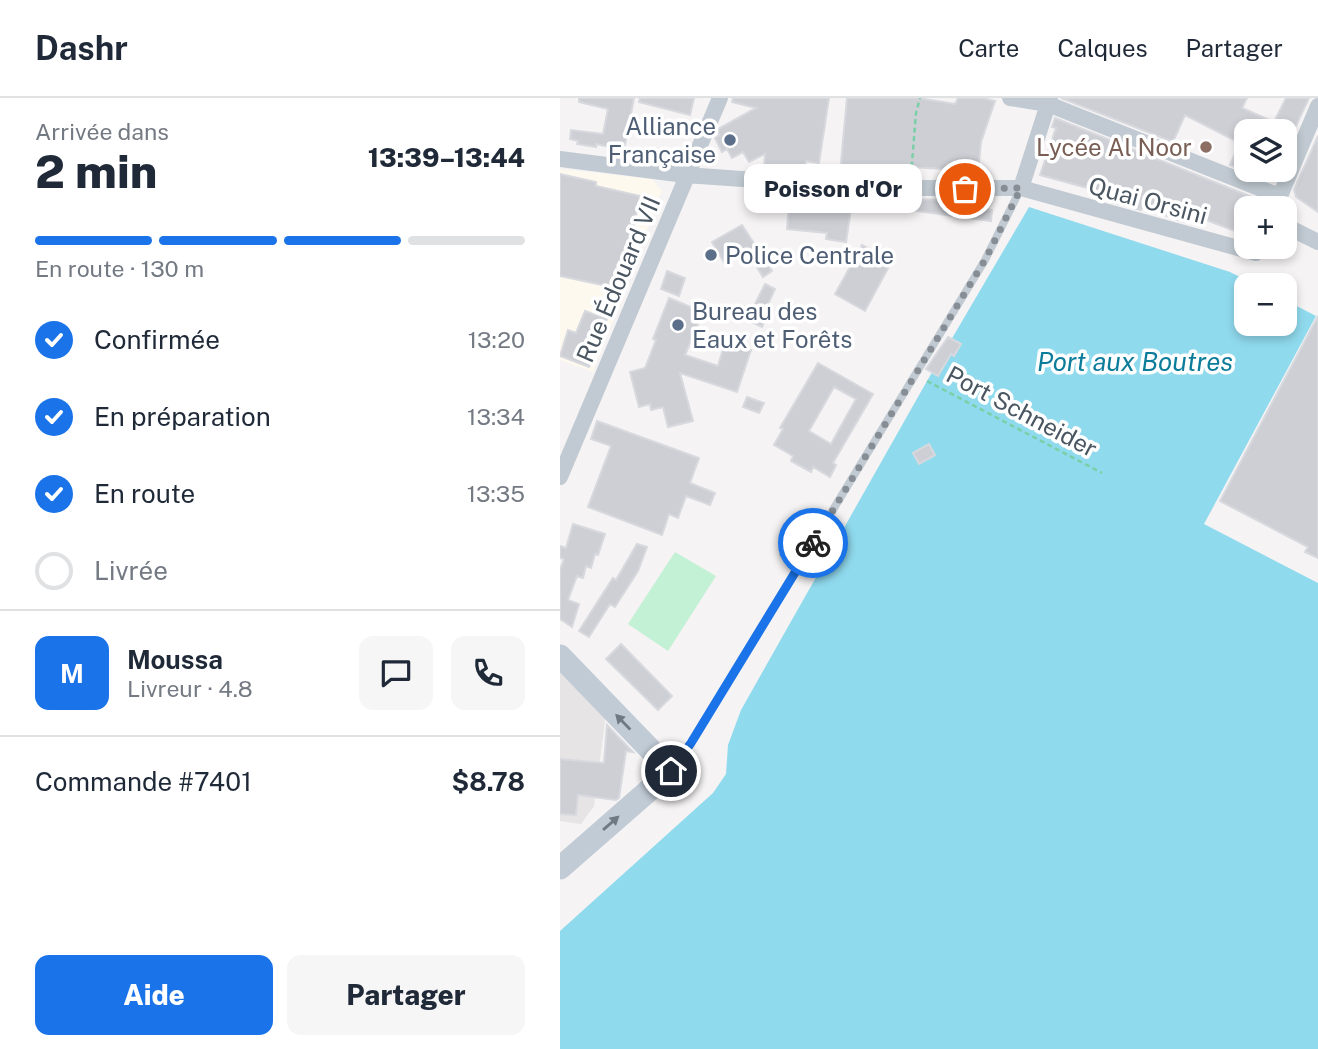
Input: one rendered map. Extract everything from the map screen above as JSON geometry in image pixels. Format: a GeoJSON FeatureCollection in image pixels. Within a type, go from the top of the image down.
{"type":"FeatureCollection","features":[{"type":"Feature","properties":{"kind":"street","name":"Rue Édouard VII"},"geometry":{"type":"LineString","coordinates":[[560,477],[720,98]]}},
{"type":"Feature","properties":{"kind":"street"},"geometry":{"type":"LineString","coordinates":[[1010,98],[1049,101],[1263,196]]}},
{"type":"Feature","properties":{"kind":"street"},"geometry":{"type":"LineString","coordinates":[[560,159],[685,176],[910,189],[1021,188],[1049,101]]}},
{"type":"Feature","properties":{"kind":"street"},"geometry":{"type":"LineString","coordinates":[[1280,196],[1318,106]]}},
{"type":"Feature","properties":{"kind":"street","name":"Quai Orsini"},"geometry":{"type":"LineString","coordinates":[[1021,188],[1234,247]]}},
{"type":"Feature","properties":{"kind":"street"},"geometry":{"type":"LineString","coordinates":[[1297,232],[1318,242]]}},
{"type":"Feature","properties":{"kind":"street"},"geometry":{"type":"LineString","coordinates":[[560,656],[671,771],[560,868]]}},
{"type":"Feature","properties":{"kind":"lane"},"geometry":{"type":"LineString","coordinates":[[671,771],[691,743],[985,260],[1021,188]]}},
{"type":"Feature","properties":{"kind":"path"},"geometry":{"type":"LineString","coordinates":[[910,189],[915,114],[920,98]]}},
{"type":"Feature","properties":{"kind":"path","name":"Port Schneider"},"geometry":{"type":"LineString","coordinates":[[927,381],[1102,473]]}},
{"type":"Feature","properties":{"kind":"shaded area"},"geometry":{"type":"Polygon","coordinates":[[[560,169],[652,179],[662,191],[593,372],[560,360],[560,169]]]}},
{"type":"Feature","properties":{"kind":"shaded area"},"geometry":{"type":"Polygon","coordinates":[[[560,666],[606,714],[594,806],[581,824],[560,821],[560,666]]]}},
{"type":"Feature","properties":{"kind":"green space"},"geometry":{"type":"Polygon","coordinates":[[[675,552],[716,576],[668,651],[628,624],[675,552]]]}},
{"type":"Feature","properties":{"kind":"water","name":"Port aux Boutres"},"geometry":{"type":"Polygon","coordinates":[[[1029,207],[1234,274],[1234,336],[1297,336],[1297,306],[1316,316],[1204,524],[1318,583],[1318,1049],[560,1049],[560,931],[713,793],[726,774],[728,745],[741,710],[1029,207]]]}},
{"type":"Feature","properties":{"kind":"building"},"geometry":{"type":"Polygon","coordinates":[[[579,98],[634,98],[624,150],[596,144],[596,147],[577,144],[578,141],[570,139],[571,130],[603,134],[608,109],[579,102],[579,98]]]}},
{"type":"Feature","properties":{"kind":"building"},"geometry":{"type":"Polygon","coordinates":[[[640,98],[694,98],[690,115],[639,102],[640,98]]]}},
{"type":"Feature","properties":{"kind":"building"},"geometry":{"type":"Polygon","coordinates":[[[733,98],[829,98],[819,163],[806,161],[805,171],[764,167],[765,154],[749,162],[743,152],[732,158],[727,149],[722,152],[715,138],[719,135],[718,129],[756,108],[732,102],[733,98]]]}},
{"type":"Feature","properties":{"kind":"building"},"geometry":{"type":"Polygon","coordinates":[[[847,98],[918,98],[955,104],[958,98],[995,101],[981,142],[978,173],[969,173],[969,178],[957,178],[957,174],[944,174],[944,169],[910,167],[904,172],[840,173],[847,98]]]}},
{"type":"Feature","properties":{"kind":"building"},"geometry":{"type":"Polygon","coordinates":[[[1061,98],[1247,98],[1242,108],[1267,119],[1234,119],[1234,140],[1185,115],[1173,142],[1061,98]]]}},
{"type":"Feature","properties":{"kind":"building"},"geometry":{"type":"Polygon","coordinates":[[[1286,98],[1309,98],[1297,124],[1297,119],[1276,119],[1286,98]]]}},
{"type":"Feature","properties":{"kind":"building"},"geometry":{"type":"Polygon","coordinates":[[[1055,118],[1250,196],[1234,196],[1234,231],[1188,213],[1184,222],[1142,207],[1141,210],[1111,202],[1113,195],[1040,175],[1056,128],[1052,127],[1055,118]]]}},
{"type":"Feature","properties":{"kind":"building"},"geometry":{"type":"Polygon","coordinates":[[[1318,136],[1318,212],[1297,198],[1294,190],[1318,136]]]}},
{"type":"Feature","properties":{"kind":"building"},"geometry":{"type":"Polygon","coordinates":[[[560,174],[640,196],[621,289],[560,276],[560,174]]]}},
{"type":"Feature","properties":{"kind":"building"},"geometry":{"type":"Polygon","coordinates":[[[881,199],[971,200],[971,208],[992,210],[991,221],[880,206],[881,199]]]}},
{"type":"Feature","properties":{"kind":"building"},"geometry":{"type":"Polygon","coordinates":[[[789,203],[851,209],[846,242],[826,239],[827,233],[787,229],[789,203]]]}},
{"type":"Feature","properties":{"kind":"building"},"geometry":{"type":"Polygon","coordinates":[[[742,225],[772,271],[763,277],[747,251],[725,264],[712,242],[742,225]]]}},
{"type":"Feature","properties":{"kind":"building"},"geometry":{"type":"Polygon","coordinates":[[[862,245],[892,261],[865,311],[835,294],[862,245]]]}},
{"type":"Feature","properties":{"kind":"building"},"geometry":{"type":"Polygon","coordinates":[[[667,271],[685,278],[679,296],[661,289],[667,271]]]}},
{"type":"Feature","properties":{"kind":"building"},"geometry":{"type":"Polygon","coordinates":[[[765,284],[775,289],[763,315],[767,317],[762,327],[738,316],[744,306],[752,310],[765,284]]]}},
{"type":"Feature","properties":{"kind":"building"},"geometry":{"type":"Polygon","coordinates":[[[669,298],[703,312],[685,355],[718,366],[725,342],[751,350],[737,392],[680,373],[693,421],[668,427],[663,407],[651,410],[650,404],[639,407],[630,372],[645,368],[669,298]]]}},
{"type":"Feature","properties":{"kind":"building"},"geometry":{"type":"Polygon","coordinates":[[[585,311],[607,319],[589,367],[560,356],[568,330],[576,333],[585,311]]]}},
{"type":"Feature","properties":{"kind":"building"},"geometry":{"type":"Polygon","coordinates":[[[1318,316],[1318,558],[1305,552],[1308,547],[1220,501],[1318,316]]]}},
{"type":"Feature","properties":{"kind":"building"},"geometry":{"type":"Polygon","coordinates":[[[948,337],[961,344],[954,356],[951,354],[938,376],[926,369],[948,337]]]}},
{"type":"Feature","properties":{"kind":"building"},"geometry":{"type":"Polygon","coordinates":[[[818,363],[873,394],[833,463],[836,465],[830,477],[813,467],[811,472],[791,461],[793,456],[774,445],[783,429],[780,428],[818,363]],[[834,387],[809,431],[831,444],[856,399],[834,387]]]}},
{"type":"Feature","properties":{"kind":"building"},"geometry":{"type":"Polygon","coordinates":[[[747,397],[764,403],[759,413],[743,407],[747,397]]]}},
{"type":"Feature","properties":{"kind":"building"},"geometry":{"type":"Polygon","coordinates":[[[597,421],[699,458],[690,483],[715,493],[710,505],[686,496],[678,518],[669,514],[662,535],[588,507],[611,446],[591,439],[597,421]]]}},
{"type":"Feature","properties":{"kind":"building"},"geometry":{"type":"Polygon","coordinates":[[[929,444],[935,455],[919,464],[913,453],[929,444]]]}},
{"type":"Feature","properties":{"kind":"building"},"geometry":{"type":"Polygon","coordinates":[[[573,524],[605,534],[591,568],[586,566],[583,578],[577,576],[568,600],[579,604],[572,627],[560,619],[560,570],[564,559],[560,558],[560,546],[566,548],[573,524]]]}},
{"type":"Feature","properties":{"kind":"building"},"geometry":{"type":"Polygon","coordinates":[[[796,525],[807,530],[791,561],[780,555],[796,525]]]}},
{"type":"Feature","properties":{"kind":"building"},"geometry":{"type":"Polygon","coordinates":[[[637,544],[647,547],[638,571],[615,607],[610,604],[589,637],[579,631],[613,578],[616,580],[637,544]]]}},
{"type":"Feature","properties":{"kind":"building"},"geometry":{"type":"Polygon","coordinates":[[[621,644],[672,696],[658,710],[606,659],[621,644]]]}},
{"type":"Feature","properties":{"kind":"building"},"geometry":{"type":"Polygon","coordinates":[[[607,725],[633,752],[626,751],[619,798],[616,800],[578,795],[576,815],[560,814],[560,759],[604,763],[607,725]]]}},
{"type":"Feature","properties":{"kind":"way so far"},"geometry":{"type":"LineString","coordinates":[[813,543],[985,260],[1021,188],[965,189]]}},
{"type":"Feature","properties":{"kind":"place","name":"Alliance Française"},"geometry":{"type":"Point","coordinates":[730,140]}},
{"type":"Feature","properties":{"kind":"place","name":"Lycée Al Noor"},"geometry":{"type":"Point","coordinates":[1206,147]}},
{"type":"Feature","properties":{"kind":"place","name":"Poisson d'Or"},"geometry":{"type":"Point","coordinates":[965,189]}},
{"type":"Feature","properties":{"kind":"place","name":"Police Centrale"},"geometry":{"type":"Point","coordinates":[711,255]}},
{"type":"Feature","properties":{"kind":"place","name":"Bureau des Eaux et Forêts"},"geometry":{"type":"Point","coordinates":[678,325]}},
{"type":"Feature","properties":{"kind":"route"},"geometry":{"type":"LineString","coordinates":[[671,771],[691,743],[813,543]]}}]}
